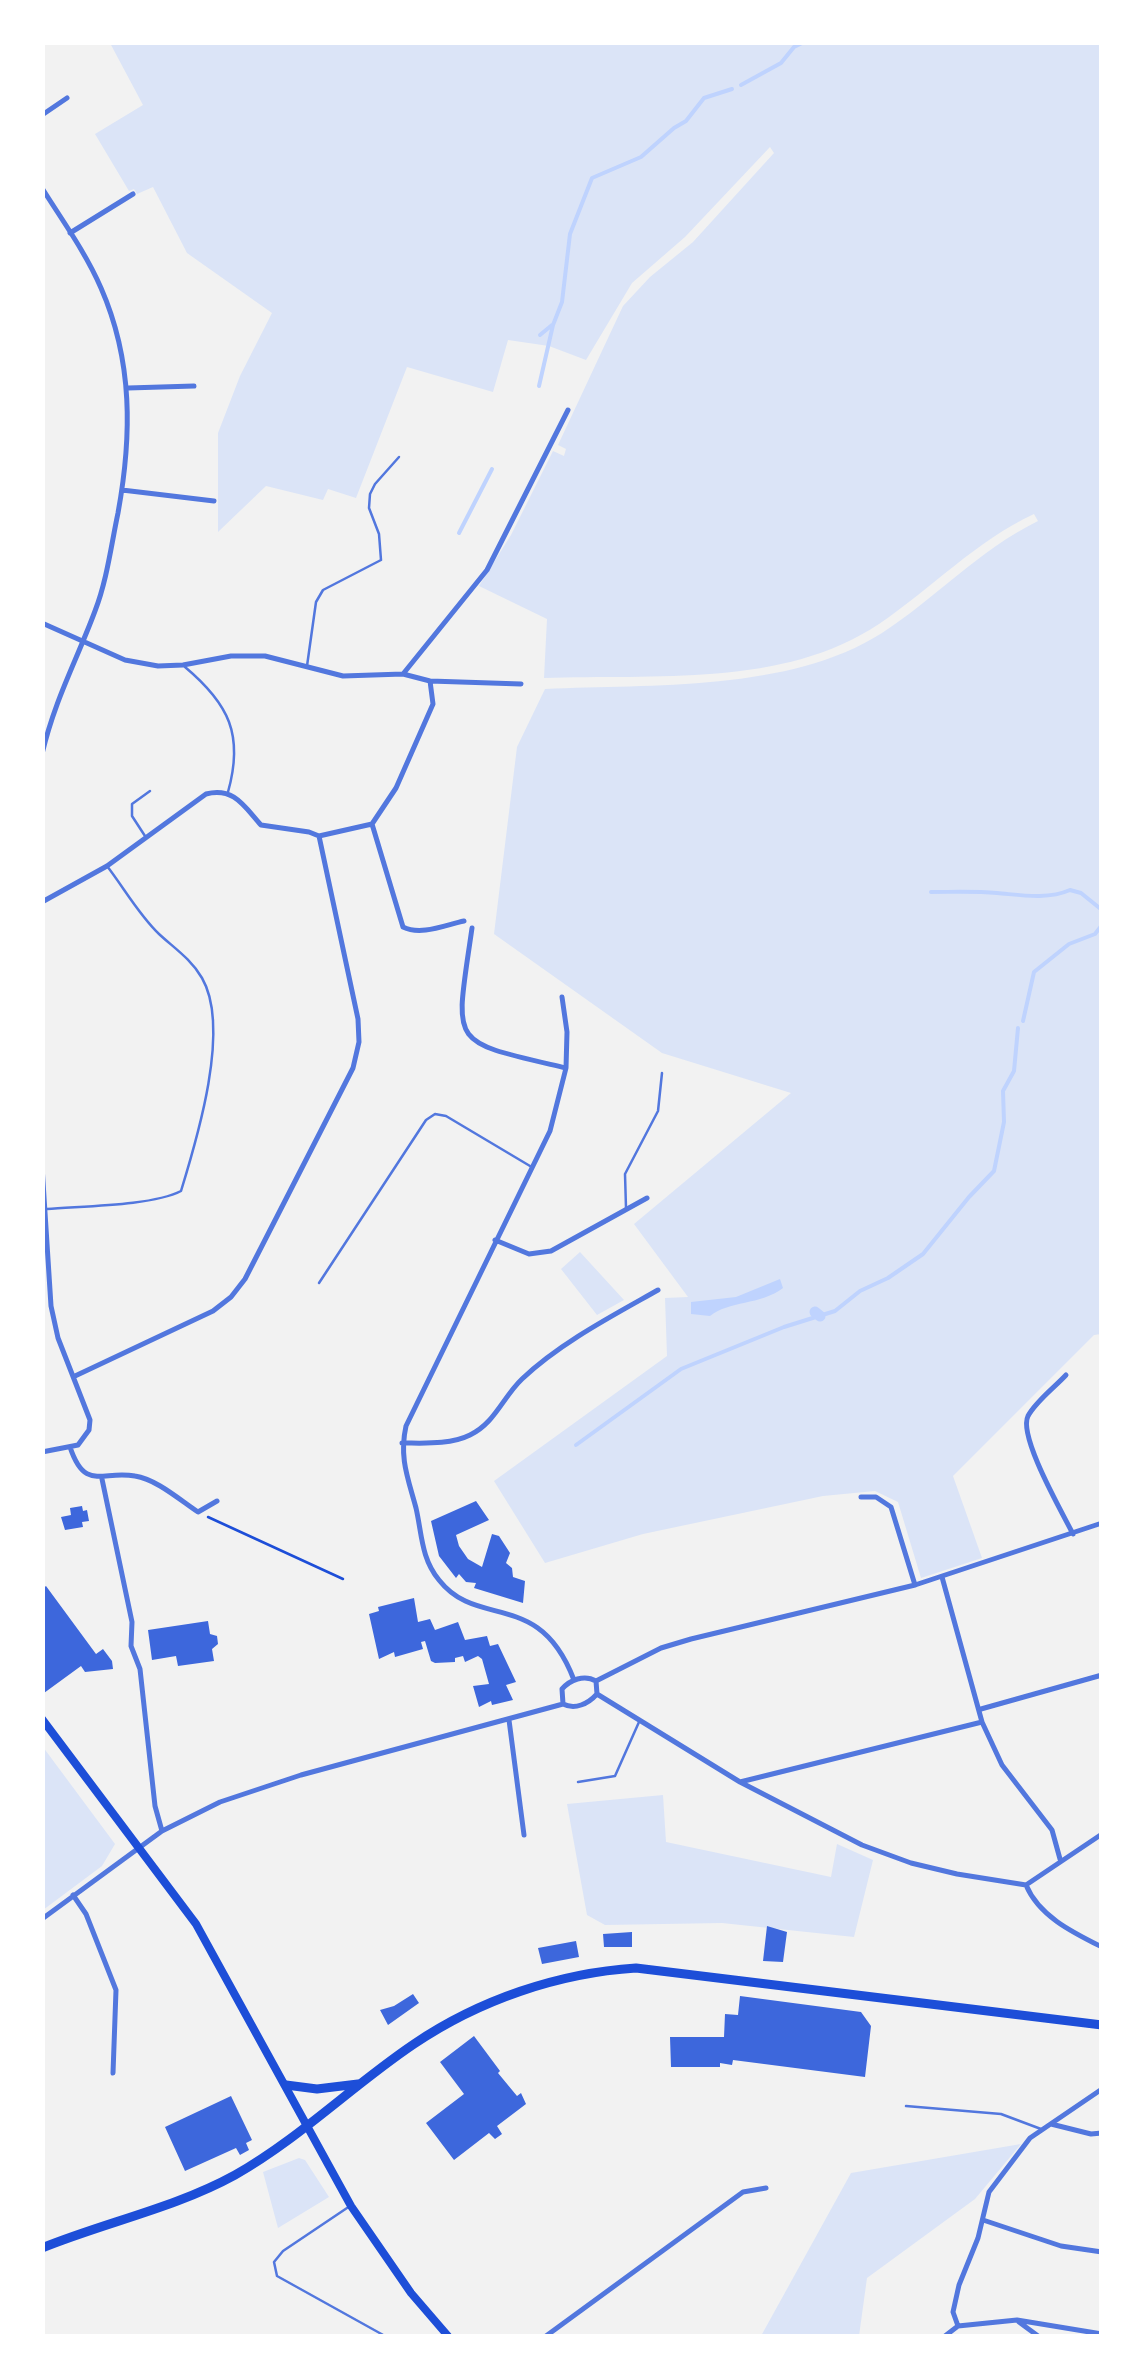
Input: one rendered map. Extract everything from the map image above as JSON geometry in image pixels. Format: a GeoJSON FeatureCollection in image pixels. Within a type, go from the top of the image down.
{"type":"FeatureCollection","features":[{"type":"Feature","properties":{"kind":"main road"},"geometry":{"type":"LineString","coordinates":[[42,1719],[196,1924],[350,2206],[410,2293],[448,2336]]}},
{"type":"Feature","properties":{"kind":"main road"},"geometry":{"type":"LineString","coordinates":[[42,2248],[204,2191],[237,2174],[416,2042],[474,2010],[547,1984],[612,1969],[715,1976],[1030,2019],[1102,2025]]}},
{"type":"Feature","properties":{"kind":"main road"},"geometry":{"type":"LineString","coordinates":[[286,2085],[318,2090],[360,2084]]}},
{"type":"Feature","properties":{"kind":"street"},"geometry":{"type":"LineString","coordinates":[[42,115],[67,98]]}},
{"type":"Feature","properties":{"kind":"street"},"geometry":{"type":"LineString","coordinates":[[42,188],[100,286],[118,334],[128,388],[128,440],[122,490],[105,577],[96,610],[54,706],[42,754]]}},
{"type":"Feature","properties":{"kind":"street"},"geometry":{"type":"LineString","coordinates":[[70,233],[133,194]]}},
{"type":"Feature","properties":{"kind":"street"},"geometry":{"type":"LineString","coordinates":[[128,388],[194,386]]}},
{"type":"Feature","properties":{"kind":"street"},"geometry":{"type":"LineString","coordinates":[[403,674],[487,570],[568,410]]}},
{"type":"Feature","properties":{"kind":"street"},"geometry":{"type":"LineString","coordinates":[[122,490],[214,502]]}},
{"type":"Feature","properties":{"kind":"street"},"geometry":{"type":"LineString","coordinates":[[42,623],[125,660],[158,666],[231,656],[265,656],[344,676],[403,674],[430,681],[522,684]]}},
{"type":"Feature","properties":{"kind":"street"},"geometry":{"type":"LineString","coordinates":[[42,902],[107,866],[206,794],[228,792],[261,825],[319,836],[372,824],[396,788],[433,704],[430,681]]}},
{"type":"Feature","properties":{"kind":"street"},"geometry":{"type":"LineString","coordinates":[[372,824],[403,927],[422,931],[464,921]]}},
{"type":"Feature","properties":{"kind":"street"},"geometry":{"type":"LineString","coordinates":[[74,1376],[213,1311],[231,1297],[245,1279],[353,1068],[359,1042],[358,1019],[319,836]]}},
{"type":"Feature","properties":{"kind":"street"},"geometry":{"type":"LineString","coordinates":[[472,928],[460,1003],[465,1033],[477,1045],[494,1051],[566,1068]]}},
{"type":"Feature","properties":{"kind":"street"},"geometry":{"type":"LineString","coordinates":[[562,997],[567,1032],[566,1068],[550,1131],[406,1426],[402,1461],[427,1562],[440,1582],[451,1592],[538,1626],[557,1645],[574,1680]]}},
{"type":"Feature","properties":{"kind":"street"},"geometry":{"type":"LineString","coordinates":[[42,1166],[51,1306],[58,1338],[90,1420],[83,1440],[70,1448],[42,1452]]}},
{"type":"Feature","properties":{"kind":"street"},"geometry":{"type":"LineString","coordinates":[[496,1240],[529,1254],[552,1251],[647,1198]]}},
{"type":"Feature","properties":{"kind":"street"},"geometry":{"type":"LineString","coordinates":[[402,1443],[435,1443],[465,1438],[478,1431],[520,1381],[541,1364],[658,1290]]}},
{"type":"Feature","properties":{"kind":"street"},"geometry":{"type":"LineString","coordinates":[[1066,1375],[1029,1414],[1026,1425],[1036,1457],[1073,1534]]}},
{"type":"Feature","properties":{"kind":"street"},"geometry":{"type":"LineString","coordinates":[[70,1448],[80,1470],[102,1478],[136,1476],[198,1512],[218,1502]]}},
{"type":"Feature","properties":{"kind":"street"},"geometry":{"type":"LineString","coordinates":[[102,1478],[132,1622],[130,1646],[140,1669],[155,1806],[162,1830]]}},
{"type":"Feature","properties":{"kind":"street"},"geometry":{"type":"LineString","coordinates":[[861,1497],[876,1497],[891,1507],[916,1586]]}},
{"type":"Feature","properties":{"kind":"street"},"geometry":{"type":"LineString","coordinates":[[563,1704],[562,1690],[574,1680],[596,1680],[661,1648],[916,1586],[1102,1523]]}},
{"type":"Feature","properties":{"kind":"street"},"geometry":{"type":"LineString","coordinates":[[942,1577],[982,1722],[1002,1765],[1052,1830],[1060,1859]]}},
{"type":"Feature","properties":{"kind":"street"},"geometry":{"type":"LineString","coordinates":[[980,1709],[1102,1675]]}},
{"type":"Feature","properties":{"kind":"street"},"geometry":{"type":"LineString","coordinates":[[596,1680],[597,1694]]}},
{"type":"Feature","properties":{"kind":"street"},"geometry":{"type":"LineString","coordinates":[[42,1918],[162,1830],[250,1790],[563,1704],[570,1708],[580,1706],[597,1694]]}},
{"type":"Feature","properties":{"kind":"street"},"geometry":{"type":"LineString","coordinates":[[597,1694],[740,1782],[862,1844],[912,1862],[957,1874],[1026,1884],[1102,1834]]}},
{"type":"Feature","properties":{"kind":"street"},"geometry":{"type":"LineString","coordinates":[[509,1720],[524,1835]]}},
{"type":"Feature","properties":{"kind":"street"},"geometry":{"type":"LineString","coordinates":[[740,1782],[982,1722]]}},
{"type":"Feature","properties":{"kind":"street"},"geometry":{"type":"LineString","coordinates":[[1026,1884],[1033,1901],[1058,1922],[1102,1947]]}},
{"type":"Feature","properties":{"kind":"street"},"geometry":{"type":"LineString","coordinates":[[73,1895],[86,1914],[116,1990],[113,2073]]}},
{"type":"Feature","properties":{"kind":"street"},"geometry":{"type":"LineString","coordinates":[[958,2326],[954,2312],[959,2285],[989,2192],[1030,2138],[1102,2089]]}},
{"type":"Feature","properties":{"kind":"street"},"geometry":{"type":"LineString","coordinates":[[1050,2124],[1102,2133]]}},
{"type":"Feature","properties":{"kind":"street"},"geometry":{"type":"LineString","coordinates":[[546,2336],[743,2192],[766,2188]]}},
{"type":"Feature","properties":{"kind":"street"},"geometry":{"type":"LineString","coordinates":[[983,2220],[1062,2246],[1102,2252]]}},
{"type":"Feature","properties":{"kind":"street"},"geometry":{"type":"LineString","coordinates":[[1017,2320],[1038,2336]]}},
{"type":"Feature","properties":{"kind":"street"},"geometry":{"type":"LineString","coordinates":[[946,2336],[958,2326],[1017,2320],[1102,2334]]}},
{"type":"Feature","properties":{"kind":"lane"},"geometry":{"type":"LineString","coordinates":[[307,668],[316,602],[322,590],[381,560],[379,534],[369,508],[370,494],[374,484],[399,457]]}},
{"type":"Feature","properties":{"kind":"lane"},"geometry":{"type":"LineString","coordinates":[[183,665],[226,708],[232,729],[234,769],[228,792]]}},
{"type":"Feature","properties":{"kind":"lane"},"geometry":{"type":"LineString","coordinates":[[146,837],[132,816],[132,804],[150,792]]}},
{"type":"Feature","properties":{"kind":"lane"},"geometry":{"type":"LineString","coordinates":[[46,1210],[147,1200],[181,1191],[206,1104],[213,1024],[204,980],[176,946],[159,934],[107,866]]}},
{"type":"Feature","properties":{"kind":"lane"},"geometry":{"type":"LineString","coordinates":[[626,1209],[625,1174],[658,1110],[662,1073]]}},
{"type":"Feature","properties":{"kind":"lane"},"geometry":{"type":"LineString","coordinates":[[318,1284],[426,1120],[435,1114],[446,1116],[532,1166]]}},
{"type":"Feature","properties":{"kind":"lane"},"geometry":{"type":"LineString","coordinates":[[578,1782],[615,1776],[640,1720]]}},
{"type":"Feature","properties":{"kind":"lane"},"geometry":{"type":"LineString","coordinates":[[906,2106],[1001,2114],[1042,2129]]}},
{"type":"Feature","properties":{"kind":"lane"},"geometry":{"type":"LineString","coordinates":[[350,2206],[283,2251],[274,2262],[277,2276],[384,2336]]}},
{"type":"Feature","properties":{"kind":"path"},"geometry":{"type":"LineString","coordinates":[[198,1512],[344,1579]]}},
{"type":"Feature","properties":{"kind":"shaded area"},"geometry":{"type":"Polygon","coordinates":[[[110,43],[1101,43],[1101,1334],[1094,1335],[953,1476],[982,1558],[921,1578],[898,1502],[875,1491],[823,1496],[643,1534],[545,1563],[494,1481],[667,1356],[665,1298],[688,1297],[634,1224],[791,1093],[662,1053],[494,934],[517,747],[545,689],[674,685],[805,666],[882,633],[996,546],[1038,521],[1034,514],[1013,525],[879,624],[842,645],[802,659],[717,674],[544,678],[547,619],[479,586],[511,535],[553,451],[564,456],[566,449],[558,445],[623,306],[650,277],[693,242],[774,153],[770,147],[685,237],[632,283],[586,360],[549,346],[508,340],[493,392],[407,367],[356,498],[328,489],[323,500],[266,486],[218,532],[218,433],[240,376],[272,313],[187,253],[153,187],[137,194],[134,189],[129,191],[95,134],[143,105],[110,43]]]}},
{"type":"Feature","properties":{"kind":"shaded area"},"geometry":{"type":"Polygon","coordinates":[[[580,1252],[624,1300],[597,1315],[561,1269],[580,1252]]]}},
{"type":"Feature","properties":{"kind":"shaded area"},"geometry":{"type":"Polygon","coordinates":[[[43,1747],[115,1844],[102,1866],[43,1910],[43,1747]]]}},
{"type":"Feature","properties":{"kind":"shaded area"},"geometry":{"type":"Polygon","coordinates":[[[663,1795],[666,1842],[831,1877],[837,1844],[873,1860],[854,1937],[722,1923],[605,1925],[587,1915],[567,1804],[663,1795]]]}},
{"type":"Feature","properties":{"kind":"shaded area"},"geometry":{"type":"Polygon","coordinates":[[[1021,2144],[975,2199],[867,2278],[859,2336],[761,2336],[851,2173],[1021,2144]]]}},
{"type":"Feature","properties":{"kind":"shaded area"},"geometry":{"type":"Polygon","coordinates":[[[299,2158],[305,2160],[329,2197],[278,2228],[263,2172],[299,2158]]]}},
{"type":"Feature","properties":{"kind":"water"},"geometry":{"type":"Polygon","coordinates":[[[780,1279],[783,1288],[765,1297],[710,1316],[691,1314],[691,1302],[736,1297],[780,1279]]]}},
{"type":"Feature","properties":{"kind":"building"},"geometry":{"type":"Polygon","coordinates":[[[476,1501],[489,1520],[456,1535],[459,1546],[468,1559],[482,1567],[492,1534],[499,1536],[510,1553],[506,1563],[512,1568],[513,1577],[525,1581],[523,1603],[474,1588],[476,1583],[466,1582],[459,1574],[456,1578],[439,1556],[431,1521],[476,1501]]]}},
{"type":"Feature","properties":{"kind":"building"},"geometry":{"type":"Polygon","coordinates":[[[82,1506],[89,1521],[82,1522],[83,1527],[65,1530],[61,1517],[71,1515],[70,1508],[82,1506]]]}},
{"type":"Feature","properties":{"kind":"building"},"geometry":{"type":"Polygon","coordinates":[[[46,1586],[96,1654],[103,1649],[113,1669],[85,1672],[81,1666],[44,1693],[42,1589],[46,1586]]]}},
{"type":"Feature","properties":{"kind":"building"},"geometry":{"type":"Polygon","coordinates":[[[414,1598],[418,1622],[430,1619],[435,1630],[458,1622],[465,1640],[487,1636],[490,1646],[498,1644],[516,1682],[506,1685],[513,1700],[492,1705],[491,1701],[479,1707],[473,1686],[489,1684],[478,1656],[465,1662],[463,1656],[455,1658],[455,1662],[435,1663],[425,1641],[421,1642],[423,1649],[395,1657],[394,1652],[379,1659],[369,1614],[379,1611],[378,1607],[414,1598]]]}},
{"type":"Feature","properties":{"kind":"building"},"geometry":{"type":"Polygon","coordinates":[[[208,1621],[210,1634],[217,1636],[218,1644],[212,1649],[214,1661],[178,1666],[176,1656],[152,1660],[148,1630],[208,1621]]]}},
{"type":"Feature","properties":{"kind":"building"},"geometry":{"type":"Polygon","coordinates":[[[767,1926],[787,1932],[783,1962],[763,1961],[767,1926]]]}},
{"type":"Feature","properties":{"kind":"building"},"geometry":{"type":"Polygon","coordinates":[[[632,1932],[632,1947],[604,1947],[603,1934],[632,1932]]]}},
{"type":"Feature","properties":{"kind":"building"},"geometry":{"type":"Polygon","coordinates":[[[576,1941],[579,1957],[542,1964],[538,1948],[576,1941]]]}},
{"type":"Feature","properties":{"kind":"building"},"geometry":{"type":"Polygon","coordinates":[[[413,1994],[419,2003],[388,2025],[380,2010],[413,1994]]]}},
{"type":"Feature","properties":{"kind":"building"},"geometry":{"type":"Polygon","coordinates":[[[740,1996],[861,2012],[871,2026],[865,2077],[733,2060],[732,2065],[720,2063],[720,2067],[671,2067],[670,2037],[724,2037],[725,2014],[738,2015],[740,1996]]]}},
{"type":"Feature","properties":{"kind":"building"},"geometry":{"type":"Polygon","coordinates":[[[474,2036],[498,2073],[517,2096],[521,2093],[526,2104],[497,2126],[502,2134],[495,2139],[489,2133],[454,2160],[426,2123],[464,2094],[440,2062],[474,2036]]]}},
{"type":"Feature","properties":{"kind":"building"},"geometry":{"type":"Polygon","coordinates":[[[231,2096],[252,2140],[246,2143],[249,2150],[240,2155],[236,2148],[185,2171],[165,2127],[231,2096]]]}},
{"type":"Feature","properties":{"kind":"waterway"},"geometry":{"type":"LineString","coordinates":[[741,85],[781,63],[794,47],[804,42]]}},
{"type":"Feature","properties":{"kind":"waterway"},"geometry":{"type":"LineString","coordinates":[[539,386],[562,302],[570,234],[592,178],[641,157],[686,121],[704,98],[732,89]]}},
{"type":"Feature","properties":{"kind":"waterway"},"geometry":{"type":"LineString","coordinates":[[540,335],[552,325]]}},
{"type":"Feature","properties":{"kind":"waterway"},"geometry":{"type":"LineString","coordinates":[[459,533],[492,469]]}},
{"type":"Feature","properties":{"kind":"waterway"},"geometry":{"type":"LineString","coordinates":[[931,892],[1043,896],[1070,890],[1081,893],[1102,910]]}},
{"type":"Feature","properties":{"kind":"waterway"},"geometry":{"type":"LineString","coordinates":[[1023,1021],[1034,972],[1069,944],[1095,934],[1102,925]]}},
{"type":"Feature","properties":{"kind":"waterway"},"geometry":{"type":"LineString","coordinates":[[576,1445],[681,1369],[784,1327],[835,1311],[860,1291],[923,1254],[994,1171],[1004,1122],[1003,1091],[1014,1071],[1018,1028]]}},
{"type":"Feature","properties":{"kind":"waterway"},"geometry":{"type":"LineString","coordinates":[[815,1312],[820,1316]]}}]}
